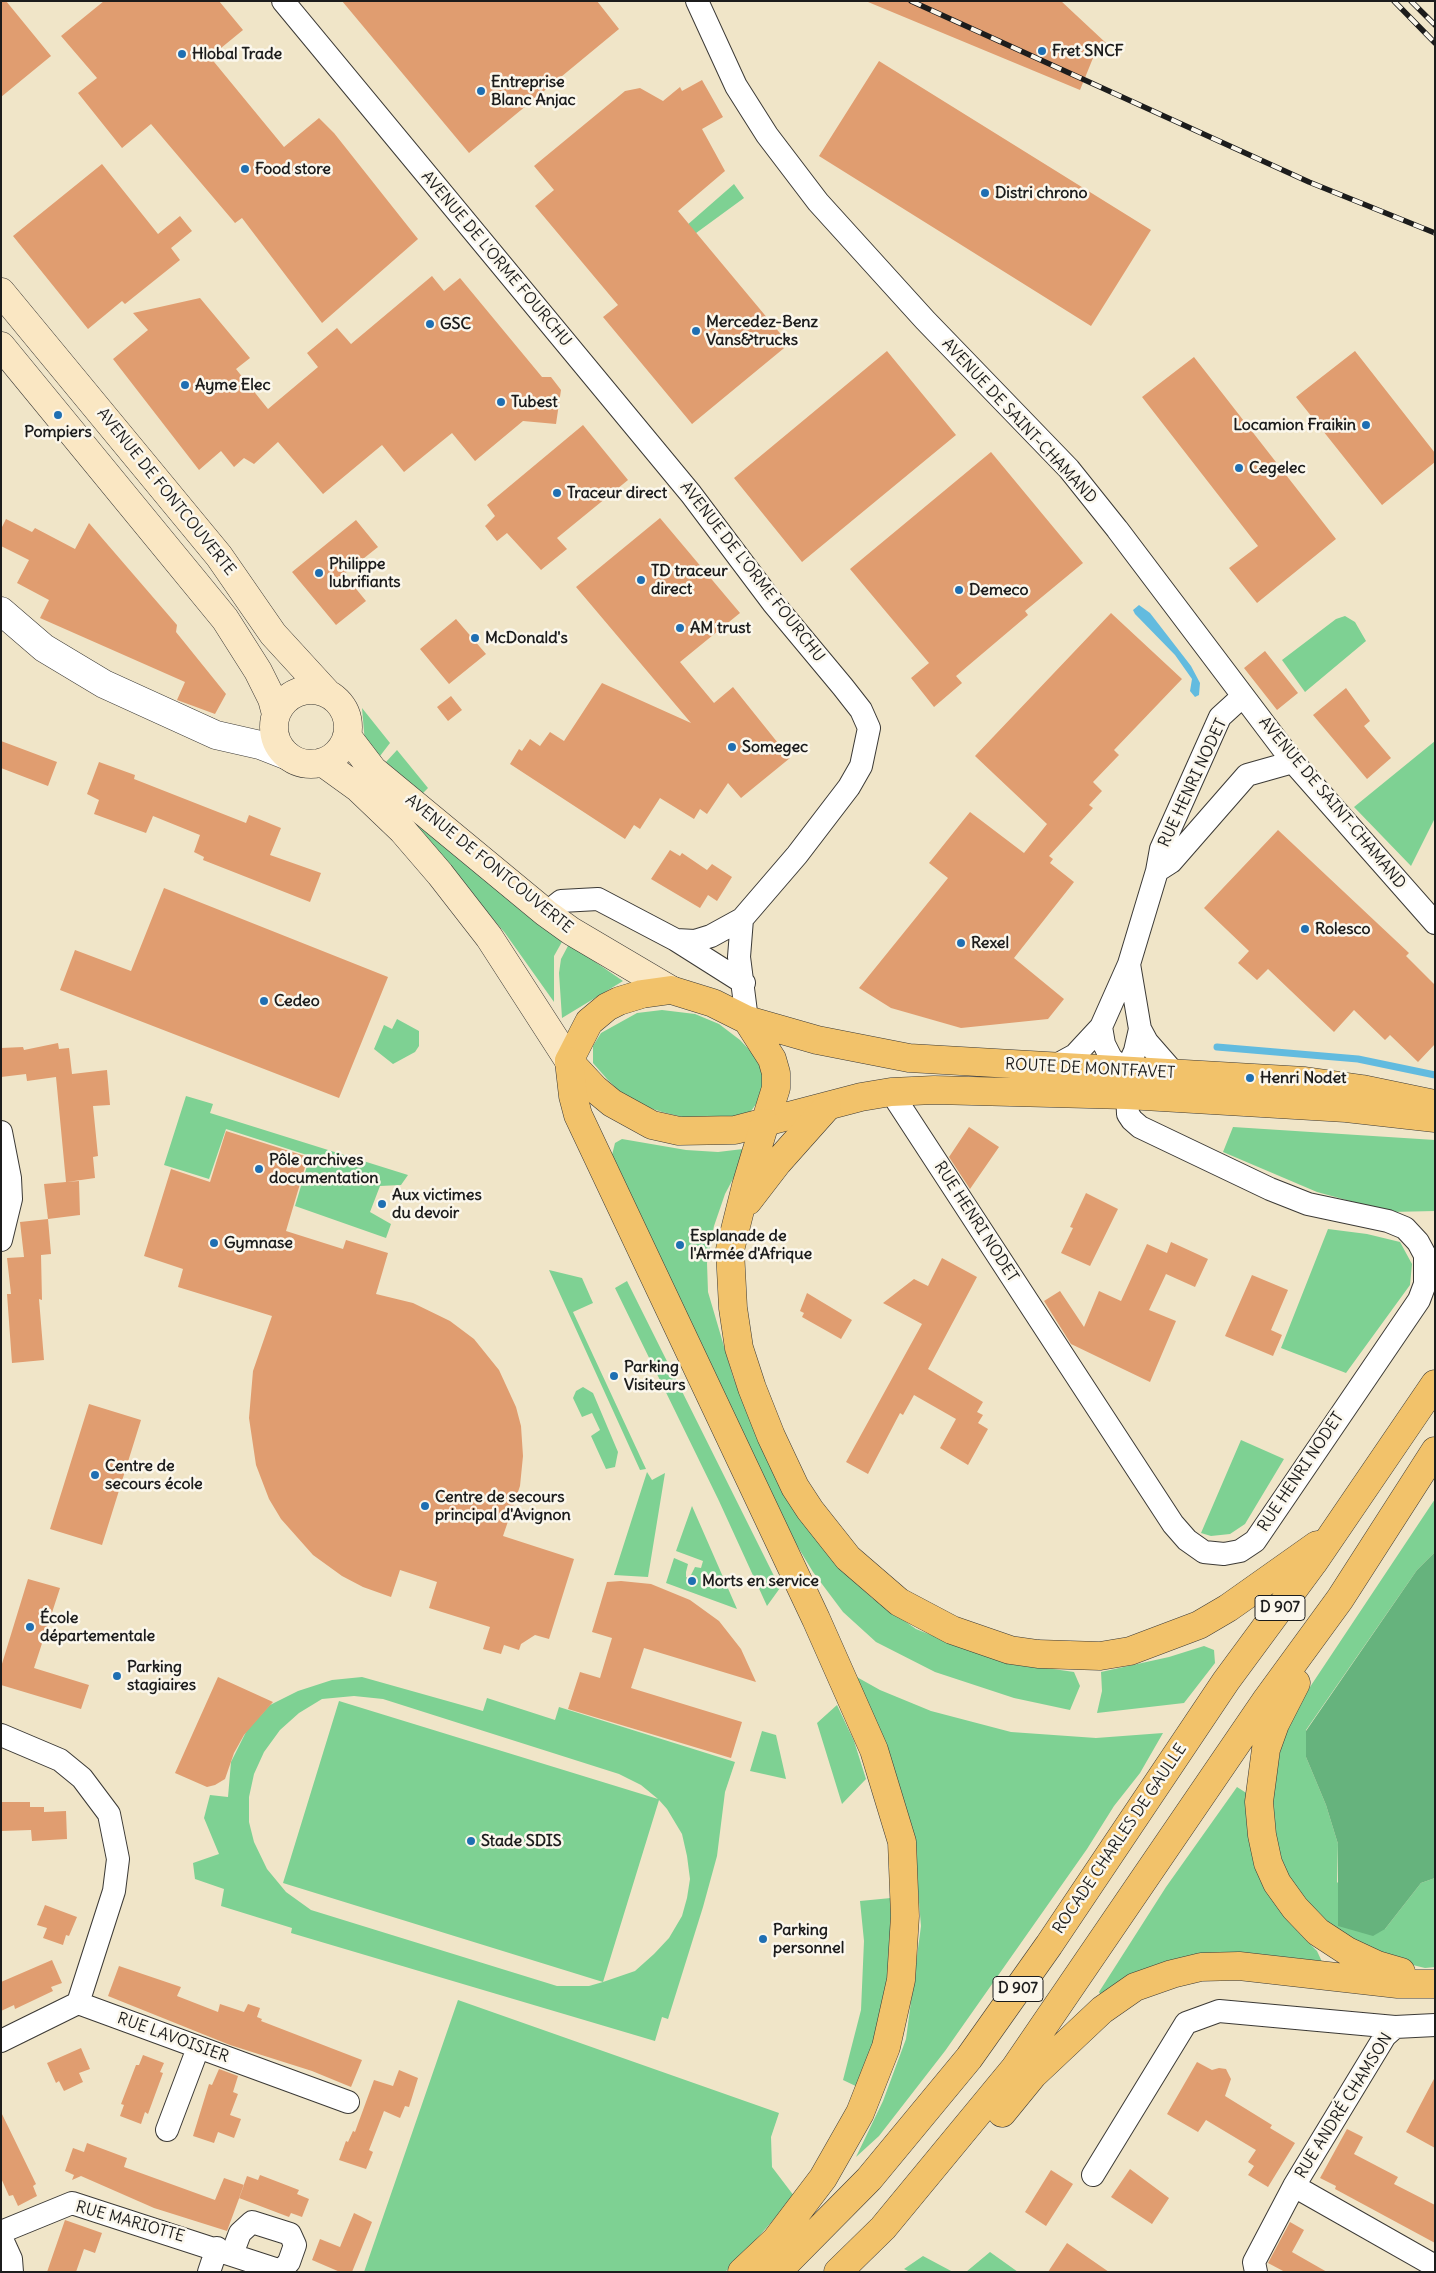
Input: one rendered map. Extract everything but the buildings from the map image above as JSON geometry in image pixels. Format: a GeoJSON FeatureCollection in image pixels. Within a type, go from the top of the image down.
{"type":"FeatureCollection","features":[{"type":"Feature","properties":{"kind":"main road","name":"AVENUE DE FONTCOUVERTE"},"geometry":{"type":"LineString","coordinates":[[1,292],[219,556],[273,634],[328,694]]}},
{"type":"Feature","properties":{"kind":"main road","name":"AVENUE DE FONTCOUVERTE"},"geometry":{"type":"LineString","coordinates":[[1,346],[224,619],[258,671],[269,693],[275,717]]}},
{"type":"Feature","properties":{"kind":"main road"},"geometry":{"type":"LineString","coordinates":[[316,690],[328,694],[336,700],[346,716],[347,736],[338,752],[322,762],[310,764],[298,762],[288,756],[276,740],[275,717],[282,703],[292,695],[303,691],[316,690]]}},
{"type":"Feature","properties":{"kind":"main road","name":"AVENUE DE FONTCOUVERTE"},"geometry":{"type":"LineString","coordinates":[[347,736],[373,770],[546,913],[578,935],[671,990]]}},
{"type":"Feature","properties":{"kind":"main road","name":"AVENUE DE FONTCOUVERTE"},"geometry":{"type":"LineString","coordinates":[[322,762],[358,788],[403,831],[440,874],[490,938],[569,1061]]}},
{"type":"Feature","properties":{"kind":"main road"},"geometry":{"type":"LineString","coordinates":[[742,2272],[776,2240],[823,2178],[860,2114],[886,2047],[902,1980],[905,1916],[902,1842],[874,1750],[816,1619],[578,1115],[573,1096],[569,1061],[579,1038],[589,1022],[607,1007],[619,1001],[642,994],[671,990],[713,1003],[747,1020],[772,1059],[776,1074],[776,1088],[739,1212],[730,1250],[730,1281],[735,1329],[752,1388],[771,1436],[795,1487],[828,1535],[870,1579],[899,1602],[926,1618],[981,1641],[1038,1654],[1100,1656],[1130,1651],[1169,1638],[1213,1617],[1333,1534]]}},
{"type":"Feature","properties":{"kind":"main road","name":"ROUTE DE MONTFAVET"},"geometry":{"type":"LineString","coordinates":[[747,1020],[817,1040],[909,1058],[1053,1067],[1126,1083],[1435,1118]]}},
{"type":"Feature","properties":{"kind":"main road"},"geometry":{"type":"LineString","coordinates":[[569,1061],[595,1089],[612,1103],[652,1125],[679,1131],[710,1132],[735,1130],[766,1123]]}},
{"type":"Feature","properties":{"kind":"main road","name":"ROUTE DE MONTFAVET"},"geometry":{"type":"LineString","coordinates":[[766,1123],[891,1092],[1126,1083],[1175,1074],[1305,1082],[1362,1089],[1435,1104]]}},
{"type":"Feature","properties":{"kind":"main road"},"geometry":{"type":"LineString","coordinates":[[739,1212],[778,1162],[827,1107]]}},
{"type":"Feature","properties":{"kind":"main road","name":"ROCADE CHARLES DE GAULLE"},"geometry":{"type":"LineString","coordinates":[[777,2272],[869,2179],[969,2058],[1055,1937],[1226,1681],[1333,1534],[1435,1384]]}},
{"type":"Feature","properties":{"kind":"main road","name":"D 907"},"geometry":{"type":"LineString","coordinates":[[838,2272],[883,2228],[1014,2068],[1268,1699],[1340,1599],[1435,1451]]}},
{"type":"Feature","properties":{"kind":"main road"},"geometry":{"type":"LineString","coordinates":[[1340,1599],[1275,1724],[1266,1749],[1259,1802],[1262,1835],[1268,1863],[1277,1883],[1295,1908],[1318,1932],[1347,1951],[1376,1965],[1404,1972],[1435,1974]]}},
{"type":"Feature","properties":{"kind":"main road"},"geometry":{"type":"LineString","coordinates":[[883,2228],[926,2200],[1033,2075],[1102,2010],[1134,1987],[1172,1974],[1201,1967],[1239,1966],[1398,1984],[1435,1984]]}},
{"type":"Feature","properties":{"kind":"street","name":"AVENUE DE L'ORME FOURCHU"},"geometry":{"type":"LineString","coordinates":[[283,1],[691,494],[773,603],[860,710],[869,728],[861,766],[849,787],[797,854],[742,919],[711,936],[695,941],[676,940]]}},
{"type":"Feature","properties":{"kind":"street","name":"AVENUE DE SAINT-CHAMAND"},"geometry":{"type":"LineString","coordinates":[[697,1],[736,86],[767,135],[818,202],[925,320],[1069,469],[1293,762],[1435,924]]}},
{"type":"Feature","properties":{"kind":"street"},"geometry":{"type":"LineString","coordinates":[[1,611],[44,648],[70,666],[145,704],[226,737],[260,745],[288,756]]}},
{"type":"Feature","properties":{"kind":"street","name":"RUE HENRI NODET"},"geometry":{"type":"LineString","coordinates":[[1053,1067],[1075,1055],[1101,1027],[1129,964],[1157,871],[1161,849],[1220,718],[1243,696]]}},
{"type":"Feature","properties":{"kind":"street"},"geometry":{"type":"LineString","coordinates":[[226,737],[251,730],[275,717]]}},
{"type":"Feature","properties":{"kind":"street"},"geometry":{"type":"LineString","coordinates":[[1157,871],[1171,862],[1247,775],[1293,762]]}},
{"type":"Feature","properties":{"kind":"street"},"geometry":{"type":"LineString","coordinates":[[546,913],[561,901],[598,900],[676,940],[744,983]]}},
{"type":"Feature","properties":{"kind":"street"},"geometry":{"type":"LineString","coordinates":[[742,919],[740,957],[747,1020]]}},
{"type":"Feature","properties":{"kind":"street","name":"RUE HENRI NODET"},"geometry":{"type":"LineString","coordinates":[[1129,964],[1140,1029],[1147,1042],[1175,1074]]}},
{"type":"Feature","properties":{"kind":"street"},"geometry":{"type":"LineString","coordinates":[[1101,1027],[1104,1044],[1126,1083]]}},
{"type":"Feature","properties":{"kind":"street","name":"RUE HENRI NODET"},"geometry":{"type":"LineString","coordinates":[[891,1092],[1173,1524],[1187,1540],[1204,1552],[1224,1554],[1240,1551],[1255,1541],[1419,1300],[1425,1284],[1425,1255],[1418,1242],[1405,1228],[1388,1221],[1308,1204],[1270,1190],[1140,1128],[1128,1114],[1126,1083],[1140,1029]]}},
{"type":"Feature","properties":{"kind":"street"},"geometry":{"type":"LineString","coordinates":[[1,1132],[10,1178],[11,1199],[1,1240]]}},
{"type":"Feature","properties":{"kind":"street"},"geometry":{"type":"LineString","coordinates":[[1,1735],[60,1760],[82,1778],[109,1814],[118,1859],[114,1891],[78,2003],[1,2041]]}},
{"type":"Feature","properties":{"kind":"street","name":"RUE LAVOISIER"},"geometry":{"type":"LineString","coordinates":[[78,2003],[348,2102]]}},
{"type":"Feature","properties":{"kind":"street"},"geometry":{"type":"LineString","coordinates":[[1093,2175],[1186,2023],[1219,2011],[1395,2027],[1435,2025]]}},
{"type":"Feature","properties":{"kind":"street","name":"RUE ANDRÉ CHAMSON"},"geometry":{"type":"LineString","coordinates":[[1256,2272],[1254,2262],[1294,2186],[1385,2036],[1395,2027]]}},
{"type":"Feature","properties":{"kind":"street"},"geometry":{"type":"LineString","coordinates":[[167,2130],[198,2048]]}},
{"type":"Feature","properties":{"kind":"street","name":"RUE ANDRÉ CHAMSON"},"geometry":{"type":"LineString","coordinates":[[1294,2186],[1435,2266]]}},
{"type":"Feature","properties":{"kind":"street","name":"RUE MARIOTTE"},"geometry":{"type":"LineString","coordinates":[[1,2232],[72,2203],[224,2251],[208,2272]]}},
{"type":"Feature","properties":{"kind":"street"},"geometry":{"type":"LineString","coordinates":[[1,2237],[11,2259],[12,2272]]}},
{"type":"Feature","properties":{"kind":"green space"},"geometry":{"type":"Polygon","coordinates":[[[734,184],[744,198],[692,236],[622,282],[734,184]]]}},
{"type":"Feature","properties":{"kind":"green space"},"geometry":{"type":"Polygon","coordinates":[[[1345,616],[1355,622],[1366,641],[1305,692],[1282,660],[1336,619],[1345,616]]]}},
{"type":"Feature","properties":{"kind":"green space"},"geometry":{"type":"Polygon","coordinates":[[[362,708],[390,743],[380,756],[365,743],[362,708]]]}},
{"type":"Feature","properties":{"kind":"green space"},"geometry":{"type":"Polygon","coordinates":[[[1435,741],[1435,818],[1411,866],[1354,807],[1435,741]]]}},
{"type":"Feature","properties":{"kind":"green space"},"geometry":{"type":"Polygon","coordinates":[[[397,750],[428,788],[422,794],[386,762],[397,750]]]}},
{"type":"Feature","properties":{"kind":"green space"},"geometry":{"type":"Polygon","coordinates":[[[407,811],[526,915],[563,940],[554,956],[554,1002],[505,933],[403,814],[407,811]]]}},
{"type":"Feature","properties":{"kind":"green space"},"geometry":{"type":"Polygon","coordinates":[[[569,944],[623,981],[562,1018],[559,973],[561,959],[569,944]]]}},
{"type":"Feature","properties":{"kind":"green space"},"geometry":{"type":"Polygon","coordinates":[[[662,1010],[695,1014],[719,1024],[740,1040],[756,1057],[763,1074],[762,1096],[751,1111],[737,1117],[687,1118],[662,1112],[641,1105],[621,1093],[593,1063],[593,1046],[601,1033],[637,1013],[662,1010]]]}},
{"type":"Feature","properties":{"kind":"green space"},"geometry":{"type":"Polygon","coordinates":[[[397,1019],[419,1031],[419,1046],[415,1052],[393,1064],[374,1049],[384,1025],[392,1029],[397,1019]]]}},
{"type":"Feature","properties":{"kind":"green space"},"geometry":{"type":"Polygon","coordinates":[[[186,1096],[213,1104],[210,1113],[408,1175],[401,1185],[380,1186],[370,1212],[391,1224],[386,1238],[295,1206],[310,1156],[226,1129],[209,1179],[164,1165],[186,1096]]]}},
{"type":"Feature","properties":{"kind":"green space"},"geometry":{"type":"Polygon","coordinates":[[[1233,1127],[1435,1140],[1435,1211],[1390,1212],[1317,1192],[1223,1152],[1233,1127]]]}},
{"type":"Feature","properties":{"kind":"green space"},"geometry":{"type":"Polygon","coordinates":[[[622,1139],[686,1150],[718,1152],[743,1149],[744,1158],[725,1194],[714,1226],[707,1263],[708,1292],[733,1377],[755,1433],[778,1480],[840,1568],[872,1598],[916,1629],[966,1649],[1026,1665],[1074,1672],[1080,1686],[1070,1710],[1014,1698],[935,1672],[876,1642],[843,1612],[813,1572],[769,1499],[611,1159],[615,1143],[622,1139]]]}},
{"type":"Feature","properties":{"kind":"green space"},"geometry":{"type":"Polygon","coordinates":[[[1328,1229],[1367,1234],[1400,1242],[1412,1264],[1410,1285],[1346,1373],[1281,1348],[1328,1229]]]}},
{"type":"Feature","properties":{"kind":"green space"},"geometry":{"type":"Polygon","coordinates":[[[549,1270],[582,1278],[593,1303],[573,1312],[646,1469],[640,1470],[549,1270]]]}},
{"type":"Feature","properties":{"kind":"green space"},"geometry":{"type":"Polygon","coordinates":[[[627,1281],[780,1588],[767,1606],[719,1501],[615,1288],[627,1281]]]}},
{"type":"Feature","properties":{"kind":"green space"},"geometry":{"type":"Polygon","coordinates":[[[583,1387],[593,1393],[618,1452],[615,1467],[606,1469],[591,1436],[600,1430],[592,1413],[582,1417],[573,1398],[576,1391],[583,1387]]]}},
{"type":"Feature","properties":{"kind":"green space"},"geometry":{"type":"Polygon","coordinates":[[[1241,1440],[1284,1459],[1245,1524],[1230,1534],[1211,1536],[1201,1533],[1241,1440]]]}},
{"type":"Feature","properties":{"kind":"green space"},"geometry":{"type":"Polygon","coordinates":[[[647,1472],[652,1480],[665,1473],[648,1577],[614,1575],[647,1472]]]}},
{"type":"Feature","properties":{"kind":"green space"},"geometry":{"type":"Polygon","coordinates":[[[1435,1499],[1435,1552],[1417,1570],[1306,1730],[1306,1757],[1326,1805],[1338,1844],[1337,1882],[1385,1929],[1421,1883],[1435,1878],[1435,1967],[1425,1968],[1372,1955],[1325,1927],[1294,1889],[1276,1845],[1272,1790],[1282,1743],[1294,1711],[1435,1499]]]}},
{"type":"Feature","properties":{"kind":"green space"},"geometry":{"type":"Polygon","coordinates":[[[692,1506],[737,1609],[666,1583],[674,1558],[688,1564],[686,1577],[689,1579],[695,1567],[701,1568],[703,1561],[676,1551],[692,1506]]]}},
{"type":"Feature","properties":{"kind":"green space"},"geometry":{"type":"Polygon","coordinates":[[[1435,1552],[1435,1878],[1421,1883],[1385,1929],[1373,1936],[1338,1926],[1338,1844],[1326,1805],[1306,1757],[1306,1731],[1417,1570],[1435,1552]]]}},
{"type":"Feature","properties":{"kind":"green space"},"geometry":{"type":"Polygon","coordinates":[[[1204,1646],[1214,1650],[1215,1663],[1184,1703],[1097,1713],[1102,1691],[1101,1672],[1169,1657],[1204,1646]]]}},
{"type":"Feature","properties":{"kind":"green space"},"geometry":{"type":"Polygon","coordinates":[[[855,1676],[880,1690],[931,1711],[1011,1732],[1096,1738],[1163,1733],[1140,1773],[1114,1806],[1087,1849],[945,2051],[879,2136],[856,2157],[883,2101],[906,2039],[921,1926],[916,1867],[855,1676]]]}},
{"type":"Feature","properties":{"kind":"green space"},"geometry":{"type":"Polygon","coordinates":[[[362,1677],[483,1711],[487,1698],[555,1720],[559,1707],[735,1762],[725,1792],[717,1856],[703,1907],[668,2019],[662,2017],[655,2041],[291,1933],[292,1928],[221,1906],[224,1889],[195,1879],[193,1863],[219,1854],[204,1818],[210,1795],[228,1797],[231,1762],[247,1730],[270,1705],[298,1691],[332,1680],[362,1677]],[[354,1696],[322,1699],[299,1713],[280,1730],[264,1752],[254,1774],[249,1797],[249,1822],[254,1842],[267,1869],[286,1892],[311,1910],[557,1986],[589,1986],[603,1982],[283,1883],[339,1701],[658,1799],[641,1785],[619,1774],[383,1699],[354,1696]],[[659,1800],[603,1982],[635,1971],[669,1938],[682,1916],[690,1879],[687,1856],[682,1834],[667,1809],[659,1800]]]}},
{"type":"Feature","properties":{"kind":"green space"},"geometry":{"type":"Polygon","coordinates":[[[837,1705],[854,1741],[866,1779],[842,1804],[817,1723],[837,1705]]]}},
{"type":"Feature","properties":{"kind":"green space"},"geometry":{"type":"Polygon","coordinates":[[[762,1731],[776,1735],[786,1779],[750,1771],[762,1731]]]}},
{"type":"Feature","properties":{"kind":"green space"},"geometry":{"type":"Polygon","coordinates":[[[1237,1787],[1251,1796],[1274,1896],[1298,1932],[1317,1951],[1323,1964],[1285,1960],[1102,1998],[1099,1992],[1166,1887],[1237,1787]]]}},
{"type":"Feature","properties":{"kind":"green space"},"geometry":{"type":"Polygon","coordinates":[[[891,1898],[892,1964],[862,2089],[843,2080],[861,2010],[864,1941],[860,1901],[891,1898]]]}},
{"type":"Feature","properties":{"kind":"green space"},"geometry":{"type":"Polygon","coordinates":[[[458,2000],[779,2113],[771,2137],[772,2167],[794,2196],[741,2257],[725,2272],[364,2272],[458,2000]]]}},
{"type":"Feature","properties":{"kind":"green space"},"geometry":{"type":"Polygon","coordinates":[[[990,2252],[1018,2272],[966,2272],[990,2252]]]}},
{"type":"Feature","properties":{"kind":"green space"},"geometry":{"type":"Polygon","coordinates":[[[923,2256],[953,2272],[910,2272],[904,2269],[923,2256]]]}},
{"type":"Feature","properties":{"kind":"water"},"geometry":{"type":"Polygon","coordinates":[[[1139,605],[1150,613],[1191,666],[1200,683],[1199,695],[1195,697],[1190,691],[1192,679],[1175,655],[1135,614],[1133,610],[1139,605]]]}},
{"type":"Feature","properties":{"kind":"waterway"},"geometry":{"type":"LineString","coordinates":[[1217,1047],[1358,1059],[1435,1075]]}},
{"type":"Feature","properties":{"kind":"railway"},"geometry":{"type":"LineString","coordinates":[[911,1],[1309,182],[1435,233]]}},
{"type":"Feature","properties":{"kind":"railway"},"geometry":{"type":"LineString","coordinates":[[1394,1],[1435,43]]}},
{"type":"Feature","properties":{"kind":"railway"},"geometry":{"type":"LineString","coordinates":[[1411,1],[1435,25]]}},
{"type":"Feature","properties":{"kind":"place","name":"Fret SNCF"},"geometry":{"type":"Point","coordinates":[1042,51]}},
{"type":"Feature","properties":{"kind":"place","name":"Hlobal Trade"},"geometry":{"type":"Point","coordinates":[182,54]}},
{"type":"Feature","properties":{"kind":"place","name":"Entreprise Blanc Anjac"},"geometry":{"type":"Point","coordinates":[481,91]}},
{"type":"Feature","properties":{"kind":"place","name":"Food store"},"geometry":{"type":"Point","coordinates":[245,169]}},
{"type":"Feature","properties":{"kind":"place","name":"Distri chrono"},"geometry":{"type":"Point","coordinates":[985,193]}},
{"type":"Feature","properties":{"kind":"place","name":"GSC"},"geometry":{"type":"Point","coordinates":[430,324]}},
{"type":"Feature","properties":{"kind":"place","name":"Mercedez-Benz Vans&trucks"},"geometry":{"type":"Point","coordinates":[696,331]}},
{"type":"Feature","properties":{"kind":"place","name":"Ayme Elec"},"geometry":{"type":"Point","coordinates":[185,385]}},
{"type":"Feature","properties":{"kind":"place","name":"Tubest"},"geometry":{"type":"Point","coordinates":[501,402]}},
{"type":"Feature","properties":{"kind":"place","name":"Pompiers"},"geometry":{"type":"Point","coordinates":[58,415]}},
{"type":"Feature","properties":{"kind":"place","name":"Locamion Fraikin"},"geometry":{"type":"Point","coordinates":[1366,425]}},
{"type":"Feature","properties":{"kind":"place","name":"Cegelec"},"geometry":{"type":"Point","coordinates":[1239,468]}},
{"type":"Feature","properties":{"kind":"place","name":"Traceur direct"},"geometry":{"type":"Point","coordinates":[557,493]}},
{"type":"Feature","properties":{"kind":"place","name":"Philippe lubrifiants"},"geometry":{"type":"Point","coordinates":[319,573]}},
{"type":"Feature","properties":{"kind":"place","name":"TD traceur direct"},"geometry":{"type":"Point","coordinates":[641,580]}},
{"type":"Feature","properties":{"kind":"place","name":"Demeco"},"geometry":{"type":"Point","coordinates":[959,590]}},
{"type":"Feature","properties":{"kind":"place","name":"AM trust"},"geometry":{"type":"Point","coordinates":[680,628]}},
{"type":"Feature","properties":{"kind":"place","name":"McDonald's"},"geometry":{"type":"Point","coordinates":[475,638]}},
{"type":"Feature","properties":{"kind":"place","name":"Somegec"},"geometry":{"type":"Point","coordinates":[732,747]}},
{"type":"Feature","properties":{"kind":"place","name":"Rolesco"},"geometry":{"type":"Point","coordinates":[1305,929]}},
{"type":"Feature","properties":{"kind":"place","name":"Rexel"},"geometry":{"type":"Point","coordinates":[961,943]}},
{"type":"Feature","properties":{"kind":"place","name":"Cedeo"},"geometry":{"type":"Point","coordinates":[264,1001]}},
{"type":"Feature","properties":{"kind":"place","name":"Henri Nodet"},"geometry":{"type":"Point","coordinates":[1250,1078]}},
{"type":"Feature","properties":{"kind":"place","name":"Pôle archives documentation"},"geometry":{"type":"Point","coordinates":[259,1169]}},
{"type":"Feature","properties":{"kind":"place","name":"Aux victimes du devoir"},"geometry":{"type":"Point","coordinates":[382,1204]}},
{"type":"Feature","properties":{"kind":"place","name":"Gymnase"},"geometry":{"type":"Point","coordinates":[214,1243]}},
{"type":"Feature","properties":{"kind":"place","name":"Esplanade de l'Armée d'Afrique"},"geometry":{"type":"Point","coordinates":[680,1245]}},
{"type":"Feature","properties":{"kind":"place","name":"Parking Visiteurs"},"geometry":{"type":"Point","coordinates":[614,1376]}},
{"type":"Feature","properties":{"kind":"place","name":"Centre de secours école"},"geometry":{"type":"Point","coordinates":[95,1475]}},
{"type":"Feature","properties":{"kind":"place","name":"Centre de secours principal d'Avignon"},"geometry":{"type":"Point","coordinates":[425,1506]}},
{"type":"Feature","properties":{"kind":"place","name":"Morts en service"},"geometry":{"type":"Point","coordinates":[692,1581]}},
{"type":"Feature","properties":{"kind":"place","name":"École départementale"},"geometry":{"type":"Point","coordinates":[30,1627]}},
{"type":"Feature","properties":{"kind":"place","name":"Parking stagiaires"},"geometry":{"type":"Point","coordinates":[117,1676]}},
{"type":"Feature","properties":{"kind":"place","name":"Stade SDIS"},"geometry":{"type":"Point","coordinates":[471,1841]}},
{"type":"Feature","properties":{"kind":"place","name":"Parking personnel"},"geometry":{"type":"Point","coordinates":[763,1939]}}]}
